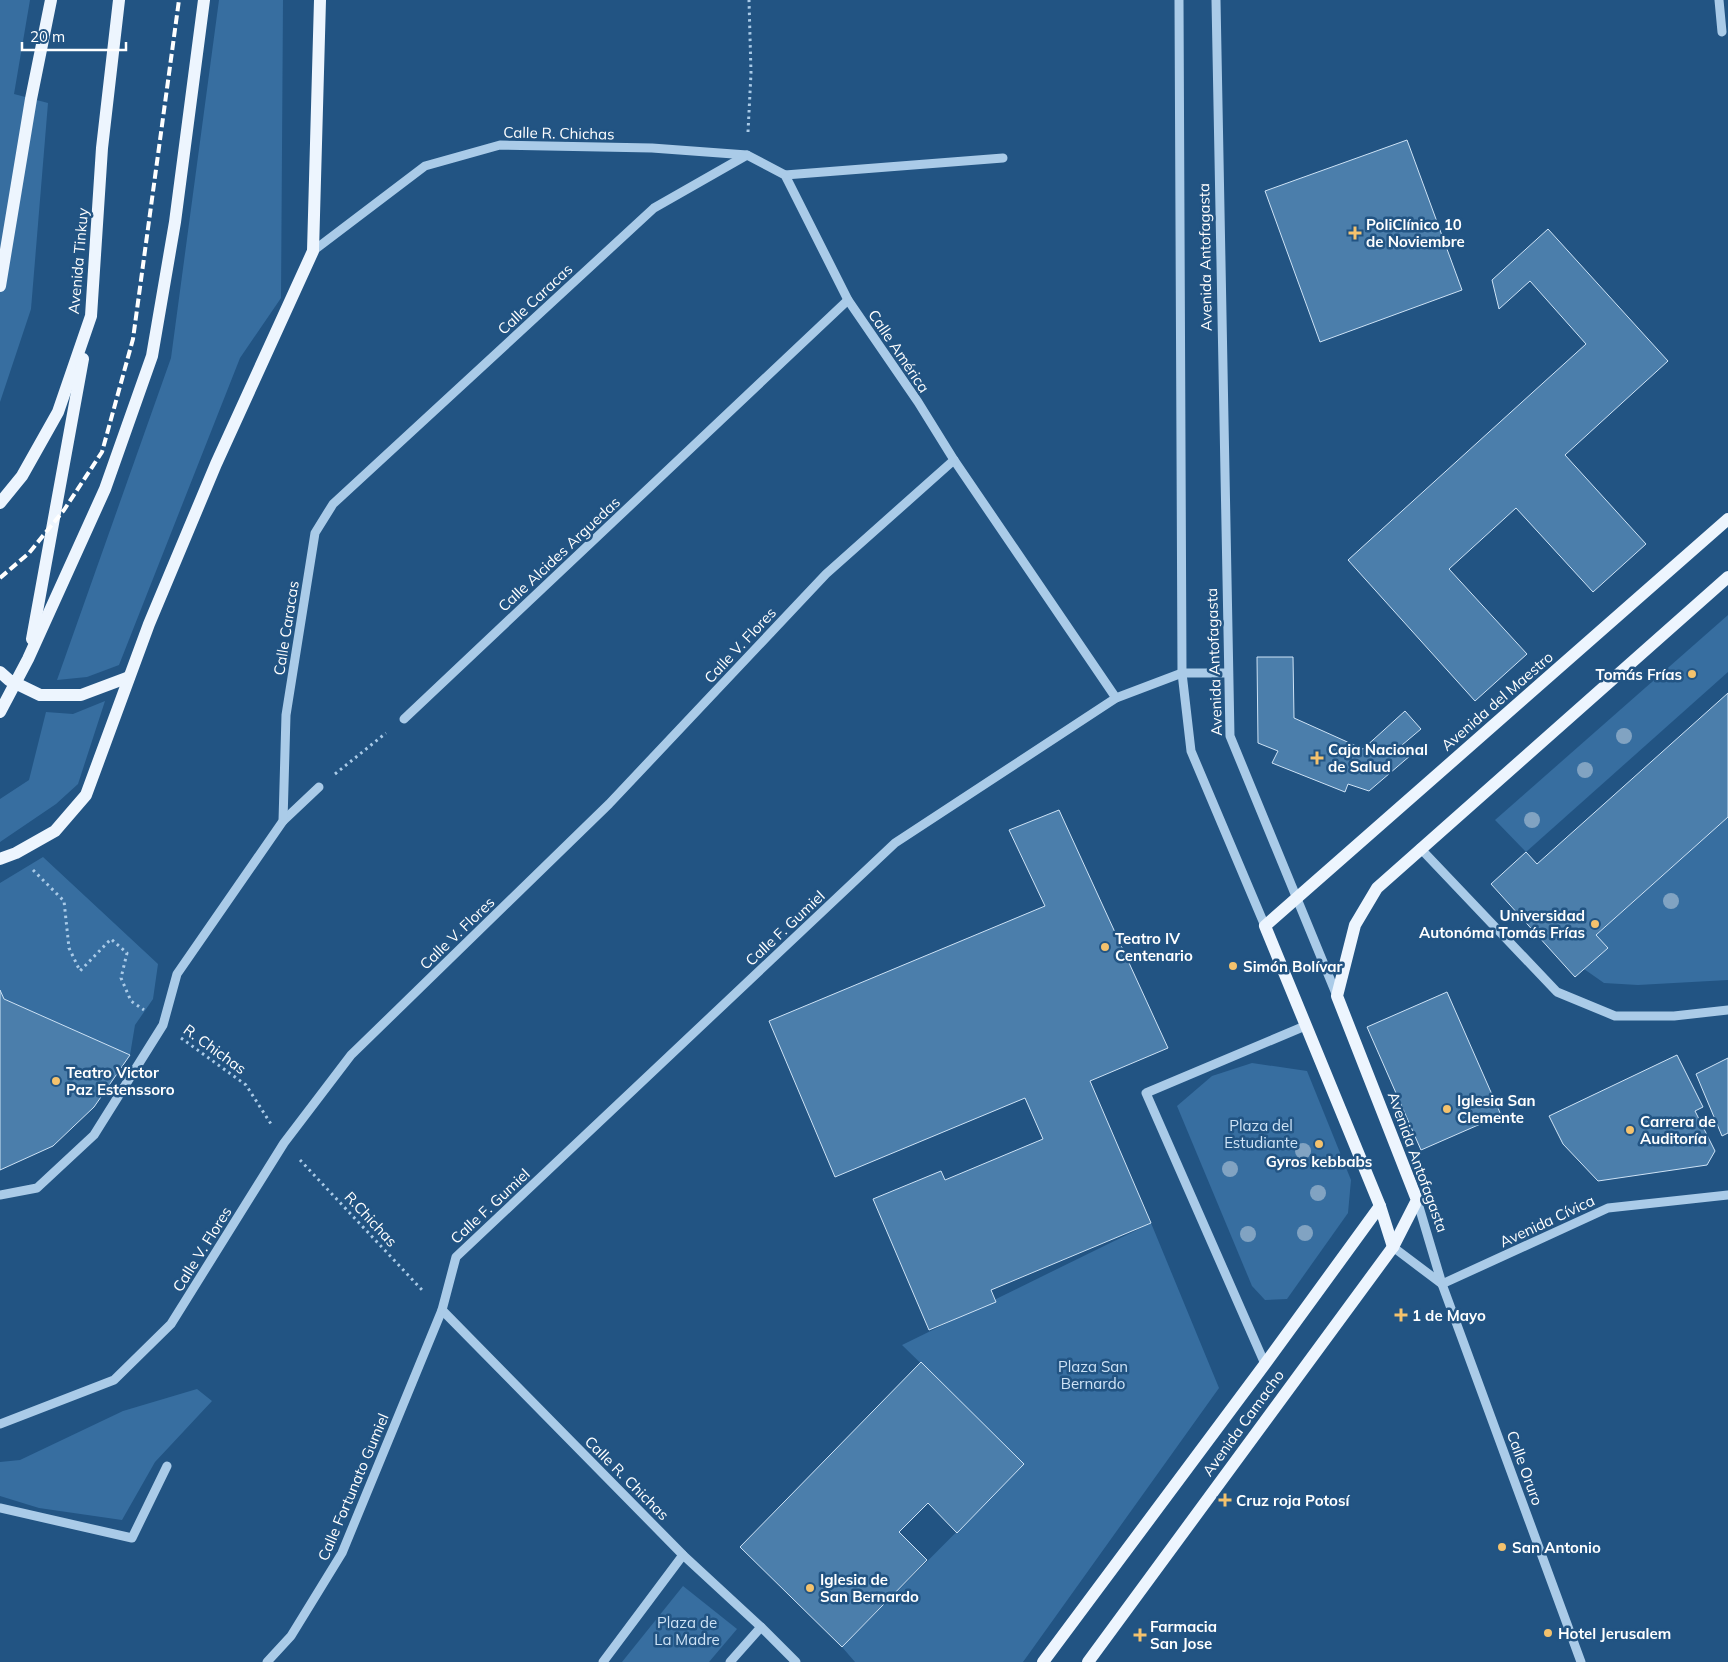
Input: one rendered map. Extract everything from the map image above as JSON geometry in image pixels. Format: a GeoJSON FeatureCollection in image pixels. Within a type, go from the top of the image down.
{"type":"FeatureCollection","features":[{"type":"Feature","properties":{"kind":"main road"},"geometry":{"type":"LineString","coordinates":[[0,286],[31,99],[51,0]]}},
{"type":"Feature","properties":{"kind":"main road","name":"Avenida Tinkuy"},"geometry":{"type":"LineString","coordinates":[[0,503],[22,476],[58,412],[91,316],[102,148],[118,0]]}},
{"type":"Feature","properties":{"kind":"main road"},"geometry":{"type":"LineString","coordinates":[[0,712],[28,659],[105,489],[152,356],[175,222],[204,0]]}},
{"type":"Feature","properties":{"kind":"main road"},"geometry":{"type":"LineString","coordinates":[[0,859],[55,831],[86,795],[149,624],[216,464],[312,251],[320,0]]}},
{"type":"Feature","properties":{"kind":"main road"},"geometry":{"type":"LineString","coordinates":[[28,659],[91,316]]}},
{"type":"Feature","properties":{"kind":"main road","name":"Avenida del Maestro"},"geometry":{"type":"LineString","coordinates":[[1265,926],[1728,519]]}},
{"type":"Feature","properties":{"kind":"main road"},"geometry":{"type":"LineString","coordinates":[[1337,996],[1355,925],[1377,888],[1728,577]]}},
{"type":"Feature","properties":{"kind":"main road"},"geometry":{"type":"LineString","coordinates":[[0,672],[9,680],[40,695],[81,696],[129,677]]}},
{"type":"Feature","properties":{"kind":"main road","name":"Avenida Antofagasta"},"geometry":{"type":"LineString","coordinates":[[1265,926],[1380,1206],[1393,1247]]}},
{"type":"Feature","properties":{"kind":"main road","name":"Avenida Antofagasta"},"geometry":{"type":"LineString","coordinates":[[1337,996],[1417,1200]]}},
{"type":"Feature","properties":{"kind":"main road","name":"Avenida Camacho"},"geometry":{"type":"LineString","coordinates":[[1088,1662],[1393,1247],[1417,1200]]}},
{"type":"Feature","properties":{"kind":"main road","name":"Avenida Camacho"},"geometry":{"type":"LineString","coordinates":[[1043,1662],[1380,1206]]}},
{"type":"Feature","properties":{"kind":"street","name":"Avenida Antofagasta"},"geometry":{"type":"LineString","coordinates":[[1179,0],[1182,673],[1191,751],[1265,926]]}},
{"type":"Feature","properties":{"kind":"street","name":"Avenida Antofagasta"},"geometry":{"type":"LineString","coordinates":[[1216,0],[1230,736],[1337,996]]}},
{"type":"Feature","properties":{"kind":"street"},"geometry":{"type":"LineString","coordinates":[[1719,0],[1722,32]]}},
{"type":"Feature","properties":{"kind":"street","name":"Calle R. Chichas"},"geometry":{"type":"LineString","coordinates":[[312,251],[425,166],[500,145],[652,148],[747,155]]}},
{"type":"Feature","properties":{"kind":"street"},"geometry":{"type":"LineString","coordinates":[[747,155],[785,175],[1003,158]]}},
{"type":"Feature","properties":{"kind":"street","name":"Calle Caracas"},"geometry":{"type":"LineString","coordinates":[[283,822],[286,715],[310,562],[315,533],[333,504],[654,208],[747,155]]}},
{"type":"Feature","properties":{"kind":"street","name":"Calle América"},"geometry":{"type":"LineString","coordinates":[[785,175],[848,300],[1116,698]]}},
{"type":"Feature","properties":{"kind":"street","name":"Calle Alcides Arguedas"},"geometry":{"type":"LineString","coordinates":[[404,719],[848,300]]}},
{"type":"Feature","properties":{"kind":"street","name":"Calle V. Flores"},"geometry":{"type":"LineString","coordinates":[[0,1424],[114,1380],[171,1324],[284,1143],[351,1055],[609,804],[826,574],[954,460]]}},
{"type":"Feature","properties":{"kind":"street","name":"Calle F. Gumiel"},"geometry":{"type":"LineString","coordinates":[[442,1310],[456,1257],[895,843],[1116,698],[1182,673],[1228,673]]}},
{"type":"Feature","properties":{"kind":"street"},"geometry":{"type":"LineString","coordinates":[[0,1194],[37,1188],[94,1135],[163,1025],[177,974],[283,822],[319,787]]}},
{"type":"Feature","properties":{"kind":"street"},"geometry":{"type":"LineString","coordinates":[[1420,848],[1557,992],[1615,1016],[1674,1016],[1728,1010]]}},
{"type":"Feature","properties":{"kind":"street"},"geometry":{"type":"LineString","coordinates":[[1265,1364],[1146,1093],[1305,1026]]}},
{"type":"Feature","properties":{"kind":"street","name":"Avenida Cívica"},"geometry":{"type":"LineString","coordinates":[[1442,1284],[1608,1208],[1728,1195]]}},
{"type":"Feature","properties":{"kind":"street","name":"Avenida Antofagasta"},"geometry":{"type":"LineString","coordinates":[[1417,1200],[1442,1284]]}},
{"type":"Feature","properties":{"kind":"street"},"geometry":{"type":"LineString","coordinates":[[1393,1247],[1442,1284]]}},
{"type":"Feature","properties":{"kind":"street","name":"Calle Oruro"},"geometry":{"type":"LineString","coordinates":[[1442,1284],[1581,1662]]}},
{"type":"Feature","properties":{"kind":"street","name":"Calle R. Chichas"},"geometry":{"type":"LineString","coordinates":[[442,1310],[683,1555],[796,1662]]}},
{"type":"Feature","properties":{"kind":"street","name":"Calle Fortunato Gumiel"},"geometry":{"type":"LineString","coordinates":[[267,1662],[291,1636],[342,1553],[442,1310]]}},
{"type":"Feature","properties":{"kind":"street"},"geometry":{"type":"LineString","coordinates":[[0,1508],[132,1538],[166,1466]]}},
{"type":"Feature","properties":{"kind":"street"},"geometry":{"type":"LineString","coordinates":[[603,1662],[683,1555]]}},
{"type":"Feature","properties":{"kind":"street"},"geometry":{"type":"LineString","coordinates":[[730,1662],[761,1627]]}},
{"type":"Feature","properties":{"kind":"path"},"geometry":{"type":"LineString","coordinates":[[747,155],[751,73],[749,0]]}},
{"type":"Feature","properties":{"kind":"path"},"geometry":{"type":"LineString","coordinates":[[319,787],[404,719]]}},
{"type":"Feature","properties":{"kind":"path"},"geometry":{"type":"LineString","coordinates":[[16,852],[64,901],[69,948],[80,971],[111,939],[127,953],[121,978],[131,1001],[163,1025]]}},
{"type":"Feature","properties":{"kind":"path","name":"R. Chichas"},"geometry":{"type":"LineString","coordinates":[[163,1025],[246,1085],[284,1143]]}},
{"type":"Feature","properties":{"kind":"path","name":"R.Chichas"},"geometry":{"type":"LineString","coordinates":[[284,1143],[442,1310]]}},
{"type":"Feature","properties":{"kind":"green space"},"geometry":{"type":"Polygon","coordinates":[[[0,0],[30,0],[14,94],[48,103],[31,309],[0,402],[0,0]]]}},
{"type":"Feature","properties":{"kind":"green space"},"geometry":{"type":"Polygon","coordinates":[[[219,0],[283,0],[281,298],[240,358],[119,665],[87,677],[57,680],[171,358],[219,0]]]}},
{"type":"Feature","properties":{"kind":"green space"},"geometry":{"type":"Polygon","coordinates":[[[1728,615],[1728,672],[1526,852],[1495,820],[1728,615]]]}},
{"type":"Feature","properties":{"kind":"green space"},"geometry":{"type":"Polygon","coordinates":[[[105,701],[78,784],[56,804],[0,842],[0,799],[29,780],[46,712],[73,714],[105,701]]]}},
{"type":"Feature","properties":{"kind":"green space"},"geometry":{"type":"Polygon","coordinates":[[[1728,817],[1728,980],[1638,985],[1604,983],[1584,969],[1596,935],[1728,817]]]}},
{"type":"Feature","properties":{"kind":"green space"},"geometry":{"type":"Polygon","coordinates":[[[43,857],[158,964],[153,999],[135,1025],[130,1055],[4,999],[0,990],[0,883],[43,857]]]}},
{"type":"Feature","properties":{"kind":"green space","name":"Plaza del Estudiante"},"geometry":{"type":"Polygon","coordinates":[[[1252,1063],[1307,1071],[1351,1180],[1348,1213],[1287,1299],[1265,1300],[1252,1286],[1177,1106],[1212,1076],[1252,1063]]]}},
{"type":"Feature","properties":{"kind":"green space","name":"Plaza San Bernardo"},"geometry":{"type":"Polygon","coordinates":[[[1151,1223],[1219,1388],[1023,1662],[855,1662],[842,1647],[1024,1464],[902,1345],[1151,1223]]]}},
{"type":"Feature","properties":{"kind":"green space"},"geometry":{"type":"Polygon","coordinates":[[[197,1389],[212,1401],[155,1462],[122,1520],[39,1508],[0,1496],[0,1462],[20,1460],[123,1411],[197,1389]]]}},
{"type":"Feature","properties":{"kind":"green space","name":"Plaza de La Madre"},"geometry":{"type":"Polygon","coordinates":[[[683,1586],[737,1629],[709,1662],[622,1662],[683,1586]]]}},
{"type":"Feature","properties":{"kind":"building"},"geometry":{"type":"Polygon","coordinates":[[[1407,140],[1462,290],[1320,342],[1265,191],[1407,140]]]}},
{"type":"Feature","properties":{"kind":"building"},"geometry":{"type":"Polygon","coordinates":[[[1548,229],[1668,361],[1565,455],[1646,544],[1593,592],[1516,508],[1449,569],[1527,654],[1475,701],[1348,560],[1586,344],[1530,281],[1499,309],[1492,280],[1548,229]]]}},
{"type":"Feature","properties":{"kind":"building"},"geometry":{"type":"Polygon","coordinates":[[[1257,657],[1293,657],[1294,718],[1363,749],[1405,711],[1421,729],[1402,745],[1411,755],[1369,791],[1348,784],[1345,792],[1272,763],[1278,751],[1258,743],[1257,657]]]}},
{"type":"Feature","properties":{"kind":"building"},"geometry":{"type":"Polygon","coordinates":[[[1728,693],[1728,817],[1596,935],[1608,948],[1575,977],[1491,884],[1526,852],[1537,864],[1728,693]]]}},
{"type":"Feature","properties":{"kind":"building"},"geometry":{"type":"Polygon","coordinates":[[[1059,810],[1168,1048],[1090,1081],[1151,1223],[991,1290],[996,1302],[929,1330],[873,1199],[941,1171],[945,1180],[1043,1139],[1025,1098],[835,1177],[769,1021],[1045,906],[1009,830],[1059,810]]]}},
{"type":"Feature","properties":{"kind":"building","name":"Teatro Victor Paz Estenssoro"},"geometry":{"type":"Polygon","coordinates":[[[0,990],[4,999],[130,1055],[94,1107],[53,1146],[0,1170],[0,990]]]}},
{"type":"Feature","properties":{"kind":"building"},"geometry":{"type":"Polygon","coordinates":[[[1447,992],[1501,1115],[1421,1150],[1367,1027],[1447,992]]]}},
{"type":"Feature","properties":{"kind":"building","name":"Carrera de Auditoría"},"geometry":{"type":"Polygon","coordinates":[[[1677,1055],[1703,1107],[1695,1111],[1715,1151],[1707,1165],[1598,1181],[1563,1144],[1549,1116],[1677,1055]]]}},
{"type":"Feature","properties":{"kind":"building"},"geometry":{"type":"Polygon","coordinates":[[[1728,1058],[1728,1133],[1722,1136],[1696,1074],[1728,1058]]]}},
{"type":"Feature","properties":{"kind":"building"},"geometry":{"type":"Polygon","coordinates":[[[921,1362],[1024,1464],[957,1533],[928,1503],[899,1532],[927,1560],[842,1647],[740,1547],[921,1362]]]}},
{"type":"Feature","properties":{"kind":"railway"},"geometry":{"type":"LineString","coordinates":[[0,578],[29,553],[64,510],[102,452],[133,339],[179,0]]}},
{"type":"Feature","properties":{"kind":"place","name":"PoliClínico 10 de Noviembre"},"geometry":{"type":"Point","coordinates":[1355,233]}},
{"type":"Feature","properties":{"kind":"place","name":"Tomás Frías"},"geometry":{"type":"Point","coordinates":[1692,674]}},
{"type":"Feature","properties":{"kind":"place","name":"Caja Nacional de Salud"},"geometry":{"type":"Point","coordinates":[1317,758]}},
{"type":"Feature","properties":{"kind":"place","name":"Universidad Autonóma Tomás Frías"},"geometry":{"type":"Point","coordinates":[1595,924]}},
{"type":"Feature","properties":{"kind":"place","name":"Teatro IV Centenario"},"geometry":{"type":"Point","coordinates":[1105,947]}},
{"type":"Feature","properties":{"kind":"place","name":"Simón Bolívar"},"geometry":{"type":"Point","coordinates":[1233,966]}},
{"type":"Feature","properties":{"kind":"place","name":"Teatro Victor Paz Estenssoro"},"geometry":{"type":"Point","coordinates":[56,1081]}},
{"type":"Feature","properties":{"kind":"place","name":"Iglesia San Clemente"},"geometry":{"type":"Point","coordinates":[1447,1109]}},
{"type":"Feature","properties":{"kind":"place","name":"Carrera de Auditoría"},"geometry":{"type":"Point","coordinates":[1630,1130]}},
{"type":"Feature","properties":{"kind":"place","name":"Gyros kebbabs"},"geometry":{"type":"Point","coordinates":[1319,1144]}},
{"type":"Feature","properties":{"kind":"place","name":"1 de Mayo"},"geometry":{"type":"Point","coordinates":[1401,1315]}},
{"type":"Feature","properties":{"kind":"place","name":"Cruz roja Potosí"},"geometry":{"type":"Point","coordinates":[1225,1500]}},
{"type":"Feature","properties":{"kind":"place","name":"San Antonio"},"geometry":{"type":"Point","coordinates":[1502,1547]}},
{"type":"Feature","properties":{"kind":"place","name":"Iglesia de San Bernardo"},"geometry":{"type":"Point","coordinates":[810,1588]}},
{"type":"Feature","properties":{"kind":"place","name":"Hotel Jerusalem"},"geometry":{"type":"Point","coordinates":[1548,1633]}},
{"type":"Feature","properties":{"kind":"place","name":"Farmacia San Jose"},"geometry":{"type":"Point","coordinates":[1140,1635]}}]}
